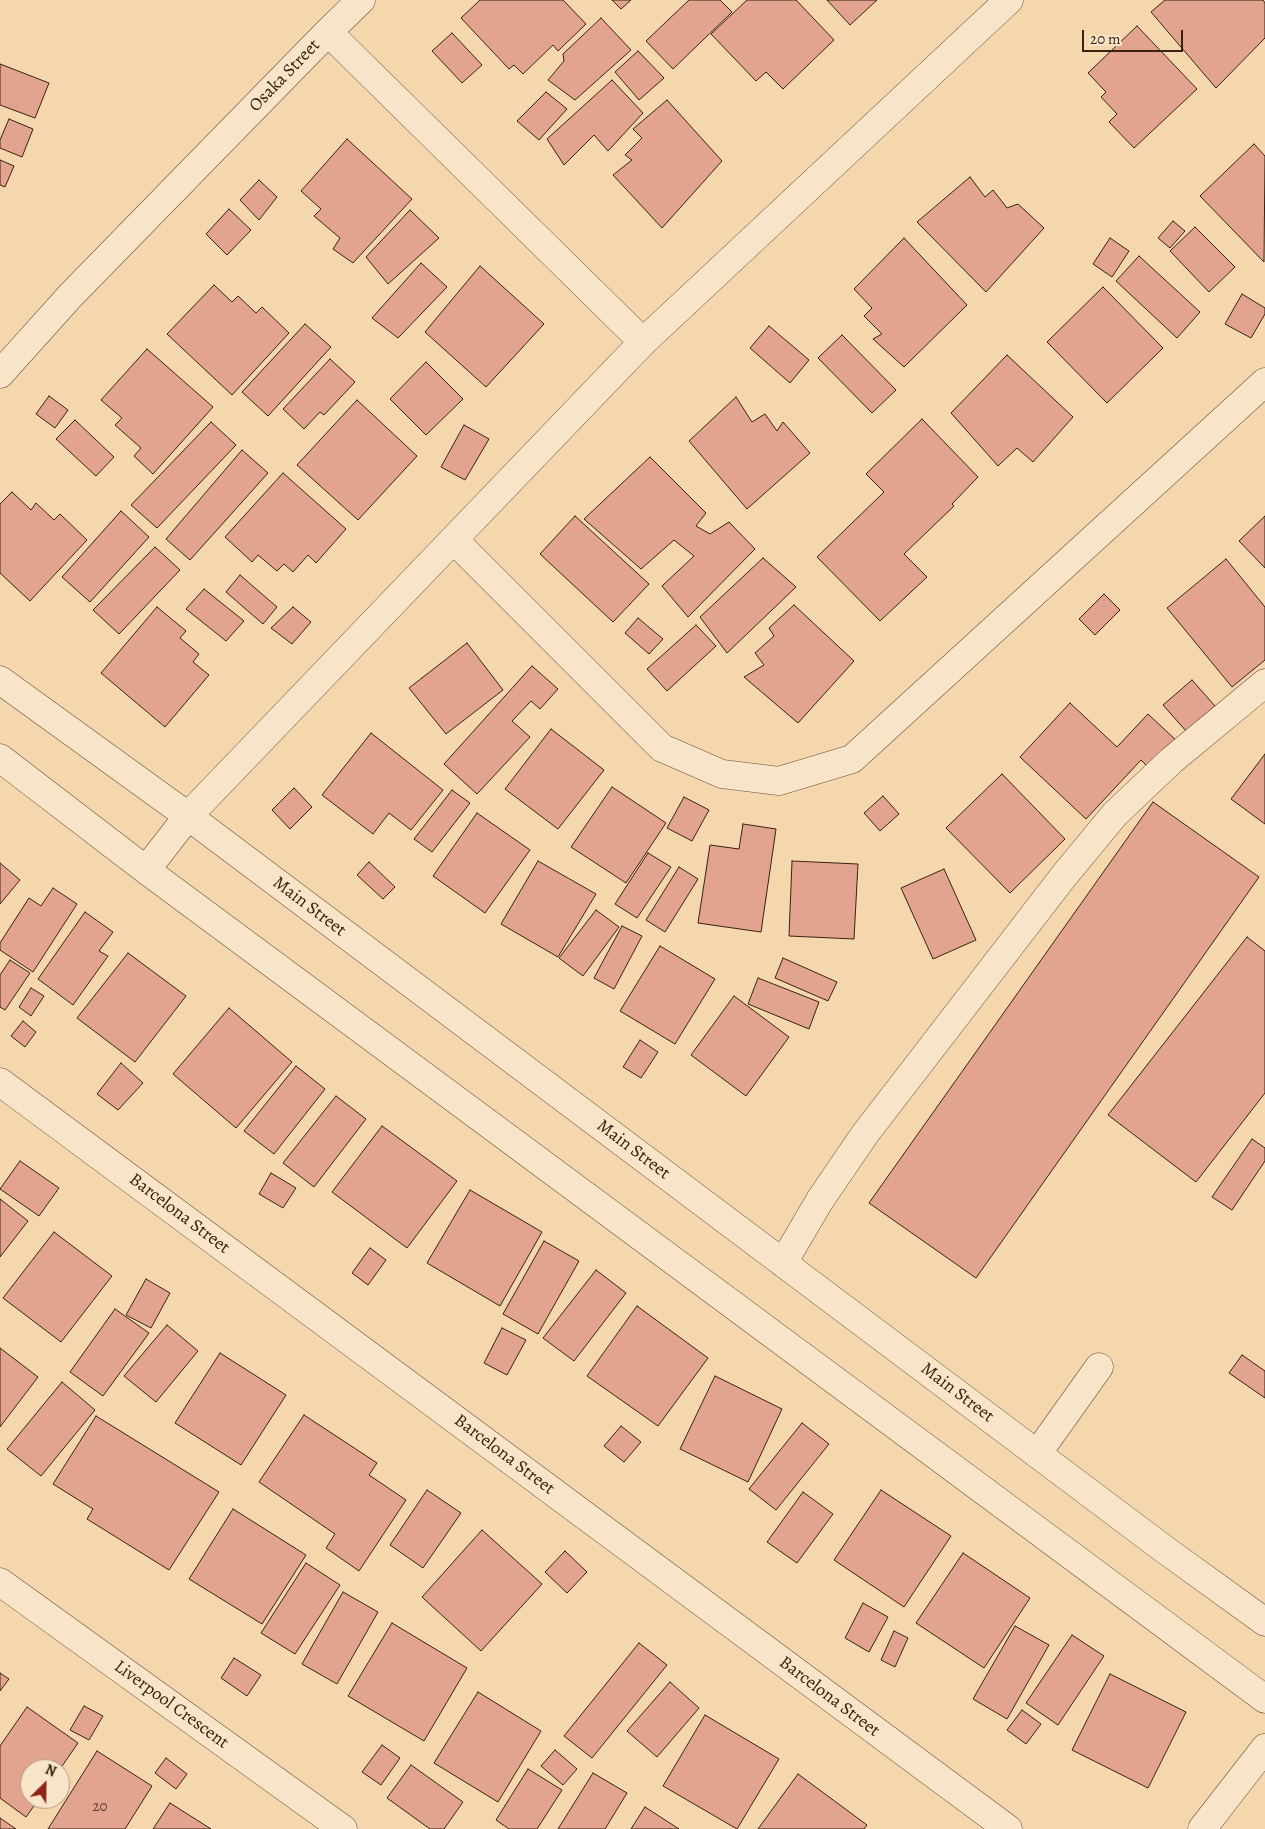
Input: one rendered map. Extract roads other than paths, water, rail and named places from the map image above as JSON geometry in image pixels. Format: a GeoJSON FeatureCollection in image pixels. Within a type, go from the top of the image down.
{"type":"FeatureCollection","features":[{"type":"Feature","properties":{"kind":"street"},"geometry":{"type":"LineString","coordinates":[[328,32],[361,0]]}},
{"type":"Feature","properties":{"kind":"street"},"geometry":{"type":"LineString","coordinates":[[146,870],[188,816],[643,342],[1009,0]]}},
{"type":"Feature","properties":{"kind":"street","name":"Osaka Street"},"geometry":{"type":"LineString","coordinates":[[0,374],[71,295],[328,32],[643,342]]}},
{"type":"Feature","properties":{"kind":"street"},"geometry":{"type":"LineString","coordinates":[[454,540],[662,748],[722,774],[779,781],[852,759],[1265,382]]}},
{"type":"Feature","properties":{"kind":"street","name":"Main Street"},"geometry":{"type":"LineString","coordinates":[[0,680],[188,816],[1037,1454],[1265,1622]]}},
{"type":"Feature","properties":{"kind":"street"},"geometry":{"type":"LineString","coordinates":[[783,1263],[820,1200],[865,1134],[1063,877],[1115,814],[1172,760],[1265,683]]}},
{"type":"Feature","properties":{"kind":"street"},"geometry":{"type":"LineString","coordinates":[[0,758],[146,870],[1265,1699]]}},
{"type":"Feature","properties":{"kind":"street","name":"Barcelona Street"},"geometry":{"type":"LineString","coordinates":[[0,1082],[1008,1829]]}},
{"type":"Feature","properties":{"kind":"street"},"geometry":{"type":"LineString","coordinates":[[1037,1454],[1099,1367]]}},
{"type":"Feature","properties":{"kind":"street","name":"Liverpool Crescent"},"geometry":{"type":"LineString","coordinates":[[0,1582],[342,1829]]}},
{"type":"Feature","properties":{"kind":"street"},"geometry":{"type":"LineString","coordinates":[[1202,1829],[1265,1748]]}}]}
